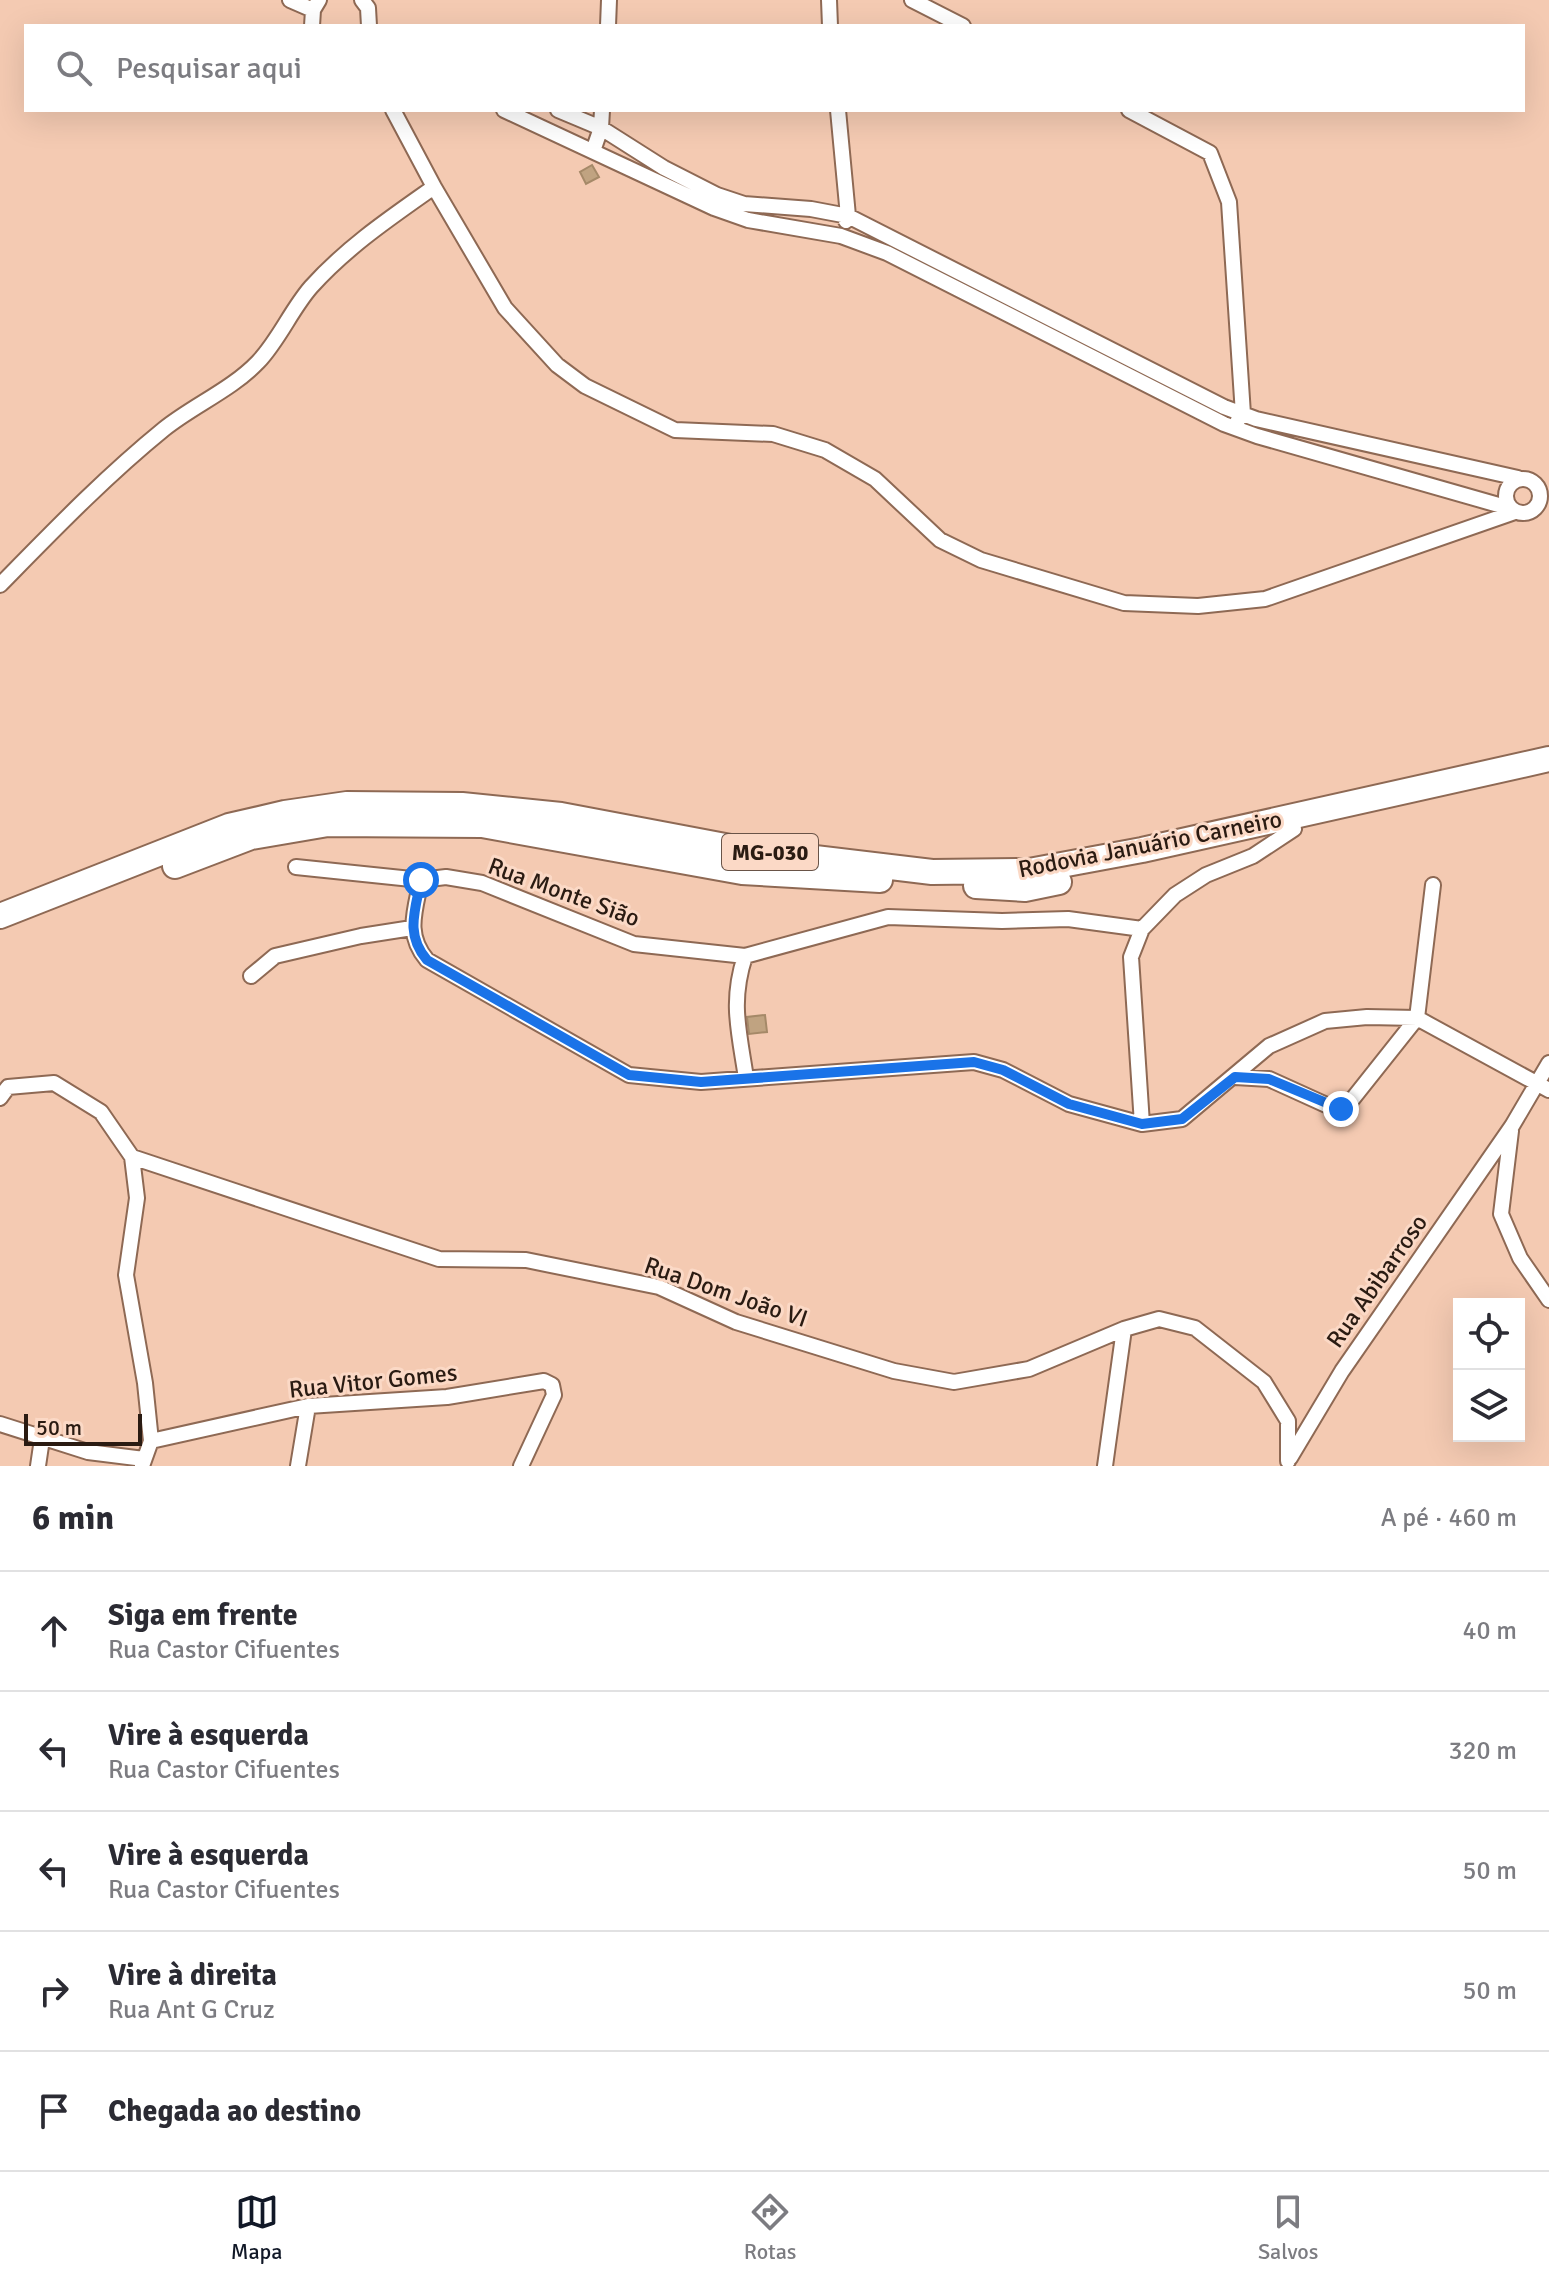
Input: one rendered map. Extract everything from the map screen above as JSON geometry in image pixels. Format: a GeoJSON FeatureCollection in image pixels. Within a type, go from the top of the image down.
{"type":"FeatureCollection","features":[{"type":"Feature","properties":{"kind":"highway","name":"Rodovia Januário Carneiro"},"geometry":{"type":"LineString","coordinates":[[0,916],[229,826],[285,813],[347,804],[462,805],[561,815],[741,849],[932,872],[1029,871],[1142,850],[1549,759]]}},
{"type":"Feature","properties":{"kind":"highway","name":"Rodovia Januário Carneiro"},"geometry":{"type":"LineString","coordinates":[[0,929],[251,837],[328,824],[482,825],[742,872],[1025,889],[1549,773]]}},
{"type":"Feature","properties":{"kind":"street"},"geometry":{"type":"LineString","coordinates":[[290,0],[316,5]]}},
{"type":"Feature","properties":{"kind":"street"},"geometry":{"type":"LineString","coordinates":[[362,0],[369,22]]}},
{"type":"Feature","properties":{"kind":"street"},"geometry":{"type":"LineString","coordinates":[[608,24],[609,0]]}},
{"type":"Feature","properties":{"kind":"street"},"geometry":{"type":"LineString","coordinates":[[829,0],[830,24]]}},
{"type":"Feature","properties":{"kind":"street"},"geometry":{"type":"LineString","coordinates":[[912,0],[959,24]]}},
{"type":"Feature","properties":{"kind":"street"},"geometry":{"type":"LineString","coordinates":[[394,112],[505,308],[557,365],[585,386],[675,430],[773,434],[825,450],[875,479],[940,540],[981,560],[1124,603],[1198,606],[1265,599],[1512,510]]}},
{"type":"Feature","properties":{"kind":"street"},"geometry":{"type":"LineString","coordinates":[[508,112],[714,208],[748,220],[841,236],[887,253],[1119,372],[1257,436],[1512,510],[1525,513],[1542,510],[1540,497],[1543,485],[1528,479],[1243,414],[848,216],[811,209],[744,204],[717,195],[664,168],[601,128],[563,112]]}},
{"type":"Feature","properties":{"kind":"street"},"geometry":{"type":"LineString","coordinates":[[593,151],[601,128],[602,112]]}},
{"type":"Feature","properties":{"kind":"street"},"geometry":{"type":"LineString","coordinates":[[838,112],[848,216],[841,236]]}},
{"type":"Feature","properties":{"kind":"street"},"geometry":{"type":"LineString","coordinates":[[1133,112],[1210,153],[1229,202],[1243,414],[1234,427]]}},
{"type":"Feature","properties":{"kind":"street"},"geometry":{"type":"LineString","coordinates":[[0,585],[129,459],[190,409],[222,393],[259,361],[309,290],[347,250],[434,187]]}},
{"type":"Feature","properties":{"kind":"street"},"geometry":{"type":"LineString","coordinates":[[1512,510],[1505,496],[1508,485],[1518,478]]}},
{"type":"Feature","properties":{"kind":"street"},"geometry":{"type":"LineString","coordinates":[[1142,1124],[1131,957],[1142,929],[1175,895],[1195,881],[1253,856],[1294,829]]}},
{"type":"Feature","properties":{"kind":"street","name":"Rua Monte Sião"},"geometry":{"type":"LineString","coordinates":[[296,867],[421,880],[446,877],[482,883],[634,944],[745,956],[888,917],[1002,921],[1068,919],[1142,929]]}},
{"type":"Feature","properties":{"kind":"street"},"geometry":{"type":"LineString","coordinates":[[421,880],[412,928],[416,948],[427,960],[629,1075],[701,1082],[974,1062],[1003,1070],[1069,1104],[1142,1124],[1182,1119],[1269,1046],[1325,1021],[1367,1017],[1417,1018],[1543,1086]]}},
{"type":"Feature","properties":{"kind":"street"},"geometry":{"type":"LineString","coordinates":[[1235,1077],[1269,1079],[1341,1109],[1347,1106],[1417,1018],[1433,885]]}},
{"type":"Feature","properties":{"kind":"street"},"geometry":{"type":"LineString","coordinates":[[251,976],[275,956],[412,928]]}},
{"type":"Feature","properties":{"kind":"street"},"geometry":{"type":"LineString","coordinates":[[745,956],[737,981],[735,1004],[746,1078]]}},
{"type":"Feature","properties":{"kind":"street","name":"Rua Abibarroso"},"geometry":{"type":"LineString","coordinates":[[1287,1464],[1342,1371],[1543,1086],[1549,1063]]}},
{"type":"Feature","properties":{"kind":"street"},"geometry":{"type":"LineString","coordinates":[[0,1424],[88,1452],[143,1463],[151,1441],[145,1383],[126,1275],[137,1198],[132,1157],[101,1112],[54,1083],[4,1092]]}},
{"type":"Feature","properties":{"kind":"street"},"geometry":{"type":"LineString","coordinates":[[1512,1126],[1501,1214],[1520,1258],[1549,1300]]}},
{"type":"Feature","properties":{"kind":"street","name":"Rua Dom João VI"},"geometry":{"type":"LineString","coordinates":[[132,1157],[439,1259],[526,1260],[659,1287],[736,1322],[894,1371],[954,1382],[1029,1369],[1124,1329],[1159,1319],[1195,1328],[1264,1382],[1288,1421],[1287,1464]]}},
{"type":"Feature","properties":{"kind":"street"},"geometry":{"type":"LineString","coordinates":[[1105,1466],[1124,1329]]}},
{"type":"Feature","properties":{"kind":"street","name":"Rua Vitor Gomes"},"geometry":{"type":"LineString","coordinates":[[151,1441],[308,1406],[447,1397],[544,1381],[552,1385],[554,1395],[521,1466]]}},
{"type":"Feature","properties":{"kind":"street"},"geometry":{"type":"LineString","coordinates":[[298,1466],[308,1406]]}},
{"type":"Feature","properties":{"kind":"street"},"geometry":{"type":"LineString","coordinates":[[38,1466],[42,1439]]}},
{"type":"Feature","properties":{"kind":"building"},"geometry":{"type":"Polygon","coordinates":[[[592,165],[599,177],[586,184],[580,172],[592,165]]]}},
{"type":"Feature","properties":{"kind":"building"},"geometry":{"type":"Polygon","coordinates":[[[765,1015],[767,1032],[749,1034],[747,1017],[765,1015]]]}},
{"type":"Feature","properties":{"kind":"route"},"geometry":{"type":"LineString","coordinates":[[421,880],[412,928],[416,948],[427,960],[629,1075],[701,1082],[974,1062],[1003,1070],[1069,1104],[1142,1124],[1182,1119],[1235,1077],[1269,1079],[1341,1109]]}}]}
